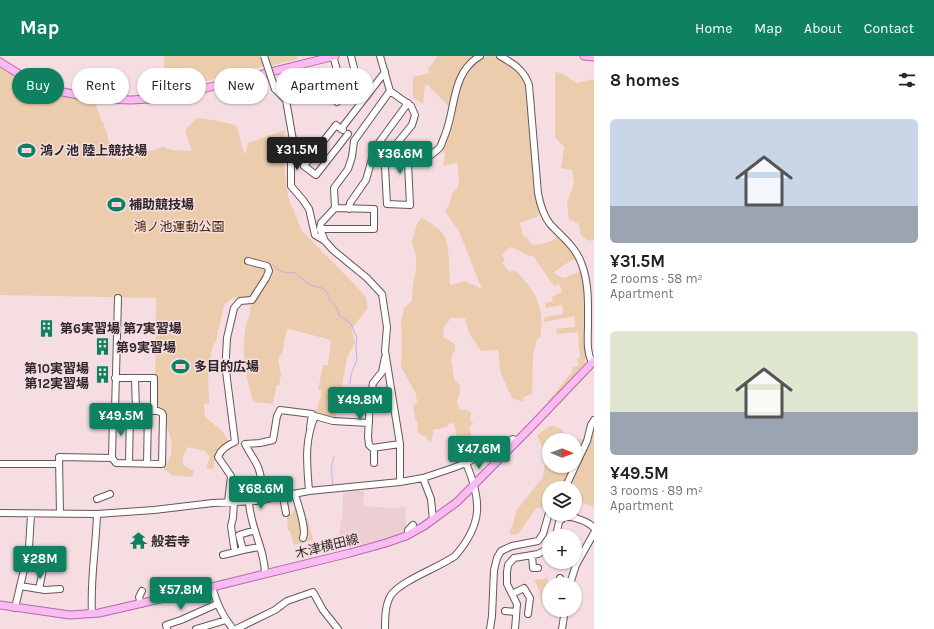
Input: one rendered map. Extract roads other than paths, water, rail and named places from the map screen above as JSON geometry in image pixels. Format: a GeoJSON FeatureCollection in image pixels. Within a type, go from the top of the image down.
{"type":"FeatureCollection","features":[{"type":"Feature","properties":{"kind":"main road"},"geometry":{"type":"LineString","coordinates":[[0,62],[19,74],[63,92],[98,99],[131,100],[166,98],[334,56]]}},
{"type":"Feature","properties":{"kind":"main road"},"geometry":{"type":"LineString","coordinates":[[584,56],[594,57]]}},
{"type":"Feature","properties":{"kind":"main road","name":"木津横田線"},"geometry":{"type":"LineString","coordinates":[[0,605],[70,615],[92,614],[142,604],[265,574],[386,543],[408,534],[433,520],[457,502],[593,362]]}},
{"type":"Feature","properties":{"kind":"street"},"geometry":{"type":"LineString","coordinates":[[264,56],[275,89],[286,100],[293,140],[290,151],[290,186],[309,209],[315,235],[325,241]]}},
{"type":"Feature","properties":{"kind":"street"},"geometry":{"type":"LineString","coordinates":[[334,56],[342,87],[356,76],[351,56]]}},
{"type":"Feature","properties":{"kind":"street"},"geometry":{"type":"LineString","coordinates":[[380,56],[390,91],[408,103],[415,115],[412,125],[389,153],[385,167],[387,204],[410,205],[408,163],[422,161],[440,147],[453,109],[456,86],[464,72],[476,58],[480,56]]}},
{"type":"Feature","properties":{"kind":"street"},"geometry":{"type":"LineString","coordinates":[[500,56],[515,64],[521,70],[529,85],[538,193],[542,210],[550,224],[574,249],[582,264],[588,299],[588,354],[593,362]]}},
{"type":"Feature","properties":{"kind":"street"},"geometry":{"type":"LineString","coordinates":[[373,87],[385,72]]}},
{"type":"Feature","properties":{"kind":"street"},"geometry":{"type":"LineString","coordinates":[[390,91],[354,141],[352,157],[348,169],[334,188],[335,208],[321,223],[320,230],[325,241],[333,250],[367,278],[382,294],[387,327],[386,355],[400,444],[400,482]]}},
{"type":"Feature","properties":{"kind":"street"},"geometry":{"type":"LineString","coordinates":[[348,209],[350,203],[366,180],[375,148],[408,103]]}},
{"type":"Feature","properties":{"kind":"street"},"geometry":{"type":"LineString","coordinates":[[341,129],[360,104]]}},
{"type":"Feature","properties":{"kind":"street"},"geometry":{"type":"LineString","coordinates":[[348,134],[316,175],[304,166],[336,124],[348,134],[354,141]]}},
{"type":"Feature","properties":{"kind":"street"},"geometry":{"type":"LineString","coordinates":[[320,230],[374,229],[374,209],[335,208]]}},
{"type":"Feature","properties":{"kind":"street"},"geometry":{"type":"LineString","coordinates":[[234,442],[226,371],[227,338],[234,308],[240,301],[252,300],[269,271],[267,266],[248,261]]}},
{"type":"Feature","properties":{"kind":"street"},"geometry":{"type":"LineString","coordinates":[[115,411],[158,411],[162,413],[162,464],[116,463],[112,458],[113,415],[115,411],[118,298]]}},
{"type":"Feature","properties":{"kind":"street"},"geometry":{"type":"LineString","coordinates":[[386,355],[382,372],[373,383],[366,407],[369,423],[368,445],[374,448],[400,444]]}},
{"type":"Feature","properties":{"kind":"street"},"geometry":{"type":"LineString","coordinates":[[115,378],[154,378],[147,464]]}},
{"type":"Feature","properties":{"kind":"street"},"geometry":{"type":"LineString","coordinates":[[130,463],[135,378]]}},
{"type":"Feature","properties":{"kind":"street"},"geometry":{"type":"LineString","coordinates":[[366,407],[394,408]]}},
{"type":"Feature","properties":{"kind":"street"},"geometry":{"type":"LineString","coordinates":[[234,547],[231,526],[234,518],[231,502],[232,476],[218,457],[221,450],[234,442],[245,444],[260,443],[272,440],[277,416],[280,410],[312,414],[307,459],[309,491]]}},
{"type":"Feature","properties":{"kind":"street"},"geometry":{"type":"LineString","coordinates":[[310,428],[315,416],[333,421],[369,423]]}},
{"type":"Feature","properties":{"kind":"street"},"geometry":{"type":"LineString","coordinates":[[568,481],[587,441],[591,425],[594,420]]}},
{"type":"Feature","properties":{"kind":"street"},"geometry":{"type":"LineString","coordinates":[[0,513],[97,514],[154,510],[231,502],[249,502],[283,497],[309,491],[400,482],[423,478],[466,463],[513,440],[517,441]]}},
{"type":"Feature","properties":{"kind":"street"},"geometry":{"type":"LineString","coordinates":[[245,444],[258,466],[262,480],[264,500]]}},
{"type":"Feature","properties":{"kind":"street"},"geometry":{"type":"LineString","coordinates":[[374,448],[374,463]]}},
{"type":"Feature","properties":{"kind":"street"},"geometry":{"type":"LineString","coordinates":[[60,514],[59,457],[112,458]]}},
{"type":"Feature","properties":{"kind":"street"},"geometry":{"type":"LineString","coordinates":[[385,629],[387,606],[392,595],[397,589],[455,556],[474,527],[478,506],[475,484],[466,463]]}},
{"type":"Feature","properties":{"kind":"street"},"geometry":{"type":"LineString","coordinates":[[0,464],[58,464]]}},
{"type":"Feature","properties":{"kind":"street"},"geometry":{"type":"LineString","coordinates":[[423,478],[431,499],[433,520]]}},
{"type":"Feature","properties":{"kind":"street"},"geometry":{"type":"LineString","coordinates":[[97,499],[110,494]]}},
{"type":"Feature","properties":{"kind":"street"},"geometry":{"type":"LineString","coordinates":[[295,494],[304,528],[305,534],[303,538]]}},
{"type":"Feature","properties":{"kind":"street"},"geometry":{"type":"LineString","coordinates":[[283,497],[286,513]]}},
{"type":"Feature","properties":{"kind":"street"},"geometry":{"type":"LineString","coordinates":[[249,502],[250,514],[265,567],[265,574]]}},
{"type":"Feature","properties":{"kind":"street"},"geometry":{"type":"LineString","coordinates":[[15,608],[28,548],[31,514]]}},
{"type":"Feature","properties":{"kind":"street"},"geometry":{"type":"LineString","coordinates":[[92,614],[93,563],[97,532],[97,514]]}},
{"type":"Feature","properties":{"kind":"street"},"geometry":{"type":"LineString","coordinates":[[558,529],[559,522],[564,517],[570,517],[591,525],[594,528]]}},
{"type":"Feature","properties":{"kind":"street"},"geometry":{"type":"LineString","coordinates":[[490,629],[494,570],[497,558],[504,549],[538,541],[542,537],[546,521]]}},
{"type":"Feature","properties":{"kind":"street"},"geometry":{"type":"LineString","coordinates":[[408,534],[408,530],[413,524]]}},
{"type":"Feature","properties":{"kind":"street"},"geometry":{"type":"LineString","coordinates":[[243,550],[239,535],[255,530]]}},
{"type":"Feature","properties":{"kind":"street"},"geometry":{"type":"LineString","coordinates":[[572,577],[576,565],[594,533]]}},
{"type":"Feature","properties":{"kind":"street"},"geometry":{"type":"LineString","coordinates":[[223,555],[259,547]]}},
{"type":"Feature","properties":{"kind":"street"},"geometry":{"type":"LineString","coordinates":[[515,629],[517,611],[516,601],[507,584],[507,572],[510,562],[514,558],[538,554],[542,552]]}},
{"type":"Feature","properties":{"kind":"street"},"geometry":{"type":"LineString","coordinates":[[532,555],[533,568],[538,568]]}},
{"type":"Feature","properties":{"kind":"street"},"geometry":{"type":"LineString","coordinates":[[39,589],[43,570]]}},
{"type":"Feature","properties":{"kind":"street"},"geometry":{"type":"LineString","coordinates":[[494,570],[507,572]]}},
{"type":"Feature","properties":{"kind":"street"},"geometry":{"type":"LineString","coordinates":[[20,586],[39,589],[60,589]]}},
{"type":"Feature","properties":{"kind":"street"},"geometry":{"type":"LineString","coordinates":[[160,599],[158,587],[162,586]]}},
{"type":"Feature","properties":{"kind":"street"},"geometry":{"type":"LineString","coordinates":[[212,587],[217,604],[233,629]]}},
{"type":"Feature","properties":{"kind":"street"},"geometry":{"type":"LineString","coordinates":[[505,610],[528,612],[530,598],[524,588],[512,594]]}},
{"type":"Feature","properties":{"kind":"street"},"geometry":{"type":"LineString","coordinates":[[142,591],[140,597],[142,604]]}},
{"type":"Feature","properties":{"kind":"street"},"geometry":{"type":"LineString","coordinates":[[236,629],[275,610],[287,601],[313,592],[323,610],[338,629]]}},
{"type":"Feature","properties":{"kind":"street"},"geometry":{"type":"LineString","coordinates":[[166,629],[166,625],[217,604]]}},
{"type":"Feature","properties":{"kind":"street"},"geometry":{"type":"LineString","coordinates":[[562,629],[564,617]]}},
{"type":"Feature","properties":{"kind":"street"},"geometry":{"type":"LineString","coordinates":[[196,629],[226,620]]}},
{"type":"Feature","properties":{"kind":"waterway"},"geometry":{"type":"LineString","coordinates":[[273,265],[282,272],[294,272],[310,285],[322,288],[328,293],[328,298],[337,308],[339,315],[351,324],[357,338],[357,360],[351,374],[350,384]]}},
{"type":"Feature","properties":{"kind":"waterway"},"geometry":{"type":"LineString","coordinates":[[333,486],[332,467],[334,457]]}},
{"type":"Feature","properties":{"kind":"place","name":"鴻ノ池 陸上競技場"},"geometry":{"type":"Point","coordinates":[27,150]}},
{"type":"Feature","properties":{"kind":"place","name":"補助競技場"},"geometry":{"type":"Point","coordinates":[116,204]}},
{"type":"Feature","properties":{"kind":"place","name":"第6実習場 第7実習場"},"geometry":{"type":"Point","coordinates":[47,328]}},
{"type":"Feature","properties":{"kind":"place","name":"第9実習場"},"geometry":{"type":"Point","coordinates":[103,347]}},
{"type":"Feature","properties":{"kind":"place","name":"多目的広場"},"geometry":{"type":"Point","coordinates":[181,366]}},
{"type":"Feature","properties":{"kind":"place","name":"第10実習場 第12実習場"},"geometry":{"type":"Point","coordinates":[102,375]}},
{"type":"Feature","properties":{"kind":"place","name":"般若寺"},"geometry":{"type":"Point","coordinates":[138,541]}},
{"type":"Feature","properties":{"kind":"park label","name":"鴻ノ池運動公園"},"geometry":{"type":"Point","coordinates":[179,226]}}]}
